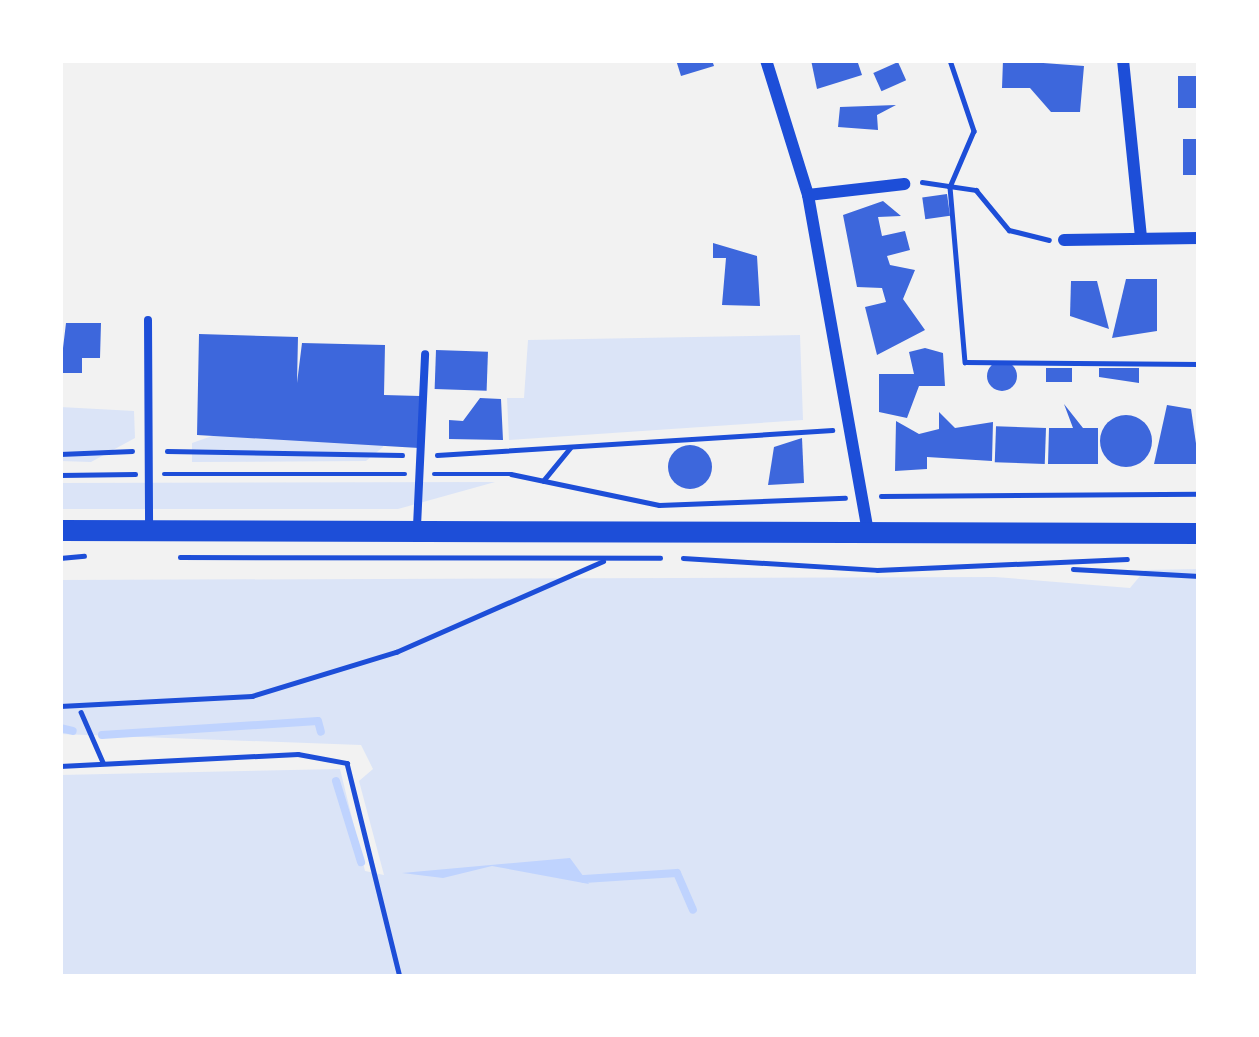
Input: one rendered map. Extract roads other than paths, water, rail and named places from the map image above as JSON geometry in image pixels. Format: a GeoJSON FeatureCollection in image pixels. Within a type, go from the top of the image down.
{"type":"FeatureCollection","features":[{"type":"Feature","properties":{"kind":"main road"},"geometry":{"type":"LineString","coordinates":[[60,530],[417,527],[1199,533]]}},
{"type":"Feature","properties":{"kind":"street"},"geometry":{"type":"LineString","coordinates":[[766,60],[808,195],[856,429],[868,533]]}},
{"type":"Feature","properties":{"kind":"street"},"geometry":{"type":"LineString","coordinates":[[1123,60],[1141,237]]}},
{"type":"Feature","properties":{"kind":"street"},"geometry":{"type":"LineString","coordinates":[[808,195],[904,184]]}},
{"type":"Feature","properties":{"kind":"street"},"geometry":{"type":"LineString","coordinates":[[1064,240],[1199,238]]}},
{"type":"Feature","properties":{"kind":"lane"},"geometry":{"type":"LineString","coordinates":[[148,320],[149,530]]}},
{"type":"Feature","properties":{"kind":"lane"},"geometry":{"type":"LineString","coordinates":[[417,527],[426,474],[425,354]]}},
{"type":"Feature","properties":{"kind":"water"},"geometry":{"type":"Polygon","coordinates":[[[570,858],[589,884],[492,866],[443,878],[402,873],[570,858]]]}},
{"type":"Feature","properties":{"kind":"waterway"},"geometry":{"type":"LineString","coordinates":[[102,735],[318,721],[321,732]]}},
{"type":"Feature","properties":{"kind":"waterway"},"geometry":{"type":"LineString","coordinates":[[60,728],[73,731]]}},
{"type":"Feature","properties":{"kind":"waterway"},"geometry":{"type":"LineString","coordinates":[[336,781],[361,862]]}},
{"type":"Feature","properties":{"kind":"waterway"},"geometry":{"type":"LineString","coordinates":[[584,879],[677,873],[693,910]]}}]}
